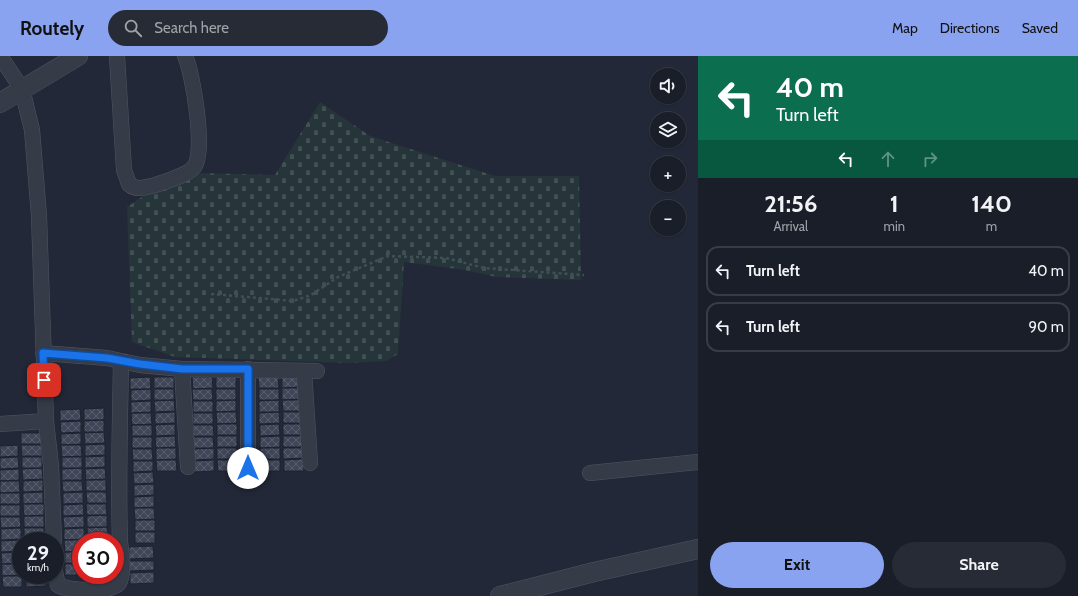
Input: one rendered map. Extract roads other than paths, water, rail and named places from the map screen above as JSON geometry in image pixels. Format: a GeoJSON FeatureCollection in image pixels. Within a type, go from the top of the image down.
{"type":"FeatureCollection","features":[{"type":"Feature","properties":{"kind":"street"},"geometry":{"type":"LineString","coordinates":[[0,56],[22,89],[32,130],[36,171],[46,420],[51,466],[54,532]]}},
{"type":"Feature","properties":{"kind":"street"},"geometry":{"type":"LineString","coordinates":[[0,103],[78,56]]}},
{"type":"Feature","properties":{"kind":"street"},"geometry":{"type":"LineString","coordinates":[[117,56],[124,170],[129,184],[136,188],[163,183],[189,171],[196,164],[198,143],[194,84],[190,66],[185,56]]}},
{"type":"Feature","properties":{"kind":"street"},"geometry":{"type":"LineString","coordinates":[[43,353],[107,358],[182,369],[311,371],[310,463]]}},
{"type":"Feature","properties":{"kind":"street"},"geometry":{"type":"LineString","coordinates":[[58,584],[69,589],[107,590],[116,587],[120,580],[122,568],[119,503],[120,361]]}},
{"type":"Feature","properties":{"kind":"street"},"geometry":{"type":"LineString","coordinates":[[182,369],[188,467]]}},
{"type":"Feature","properties":{"kind":"street"},"geometry":{"type":"LineString","coordinates":[[248,369],[248,468]]}},
{"type":"Feature","properties":{"kind":"street"},"geometry":{"type":"LineString","coordinates":[[0,424],[46,420]]}},
{"type":"Feature","properties":{"kind":"street"},"geometry":{"type":"LineString","coordinates":[[590,473],[698,462]]}},
{"type":"Feature","properties":{"kind":"street"},"geometry":{"type":"LineString","coordinates":[[500,596],[594,572],[698,549]]}}]}
